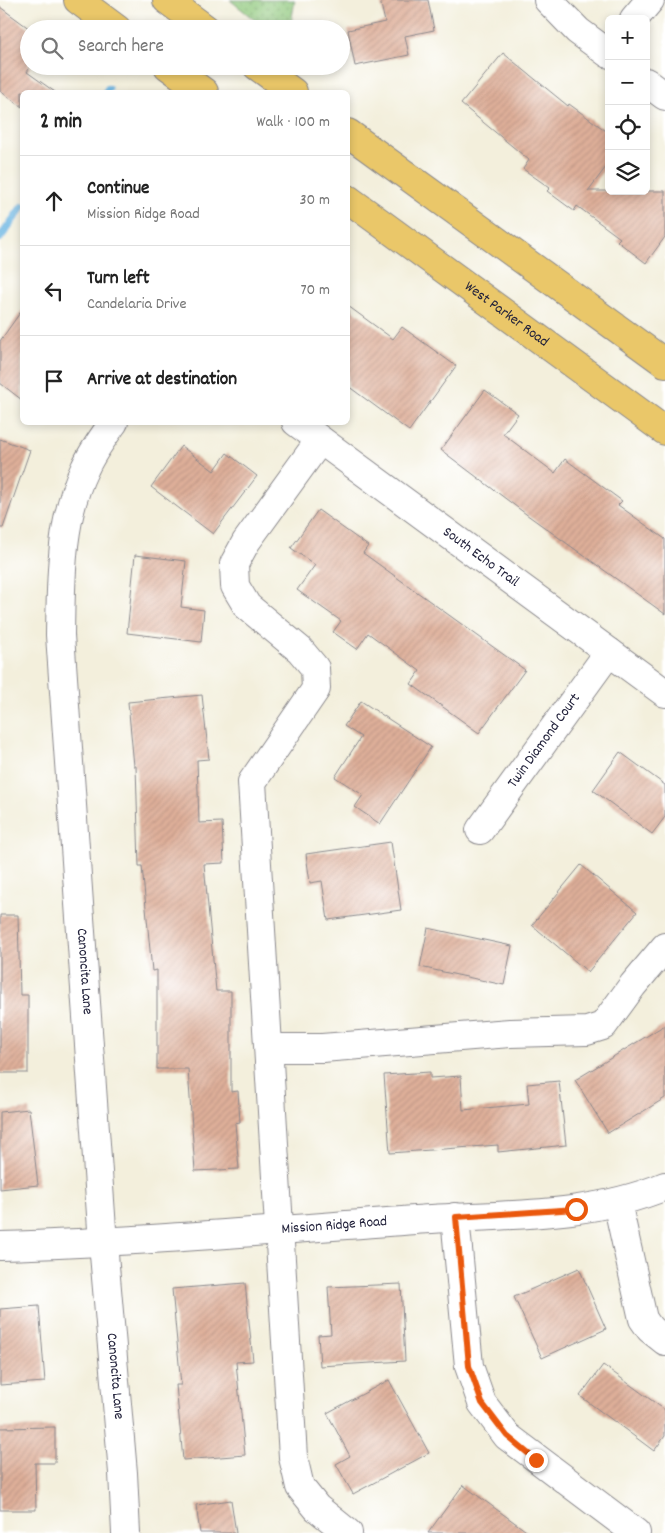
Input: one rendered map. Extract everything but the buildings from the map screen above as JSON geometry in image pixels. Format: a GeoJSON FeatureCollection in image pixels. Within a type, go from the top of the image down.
{"type":"FeatureCollection","features":[{"type":"Feature","properties":{"kind":"main road"},"geometry":{"type":"LineString","coordinates":[[78,0],[105,20]]}},
{"type":"Feature","properties":{"kind":"main road"},"geometry":{"type":"LineString","coordinates":[[167,0],[194,20]]}},
{"type":"Feature","properties":{"kind":"main road"},"geometry":{"type":"LineString","coordinates":[[180,75],[201,90]]}},
{"type":"Feature","properties":{"kind":"main road"},"geometry":{"type":"LineString","coordinates":[[269,75],[290,90]]}},
{"type":"Feature","properties":{"kind":"main road"},"geometry":{"type":"LineString","coordinates":[[350,133],[665,364]]}},
{"type":"Feature","properties":{"kind":"main road","name":"West Parker Road"},"geometry":{"type":"LineString","coordinates":[[350,200],[665,431]]}},
{"type":"Feature","properties":{"kind":"street"},"geometry":{"type":"LineString","coordinates":[[548,0],[578,31],[605,50]]}},
{"type":"Feature","properties":{"kind":"street"},"geometry":{"type":"LineString","coordinates":[[637,15],[650,0]]}},
{"type":"Feature","properties":{"kind":"street"},"geometry":{"type":"LineString","coordinates":[[650,85],[665,96]]}},
{"type":"Feature","properties":{"kind":"street","name":"Canoncita Lane"},"geometry":{"type":"LineString","coordinates":[[112,425],[85,468],[72,504],[63,552],[60,627],[103,1243],[126,1533]]}},
{"type":"Feature","properties":{"kind":"street","name":"South Echo Trail"},"geometry":{"type":"LineString","coordinates":[[300,425],[665,693]]}},
{"type":"Feature","properties":{"kind":"street"},"geometry":{"type":"LineString","coordinates":[[320,440],[246,542],[234,564],[235,586],[247,606],[300,650],[315,668],[316,690],[252,782],[293,1457],[300,1487],[316,1508],[348,1533]]}},
{"type":"Feature","properties":{"kind":"street","name":"Twin Diamond Court"},"geometry":{"type":"LineString","coordinates":[[480,830],[609,652]]}},
{"type":"Feature","properties":{"kind":"street"},"geometry":{"type":"LineString","coordinates":[[269,1048],[322,1048],[510,1033],[587,1030],[603,1026],[633,985],[665,947]]}},
{"type":"Feature","properties":{"kind":"street","name":"Mission Ridge Road"},"geometry":{"type":"LineString","coordinates":[[0,1246],[103,1243],[456,1217],[536,1213],[617,1202],[665,1186]]}},
{"type":"Feature","properties":{"kind":"street"},"geometry":{"type":"LineString","coordinates":[[617,1202],[643,1318],[650,1329],[665,1341]]}},
{"type":"Feature","properties":{"kind":"street"},"geometry":{"type":"LineString","coordinates":[[456,1217],[469,1366],[482,1403],[507,1436],[636,1533]]}},
{"type":"Feature","properties":{"kind":"green space"},"geometry":{"type":"Polygon","coordinates":[[[230,0],[295,0],[292,20],[255,20],[230,0]]]}},
{"type":"Feature","properties":{"kind":"waterway"},"geometry":{"type":"LineString","coordinates":[[0,238],[20,210]]}},
{"type":"Feature","properties":{"kind":"route"},"geometry":{"type":"LineString","coordinates":[[536,1460],[507,1436],[482,1403],[469,1366],[456,1217],[576,1209]]}}]}
